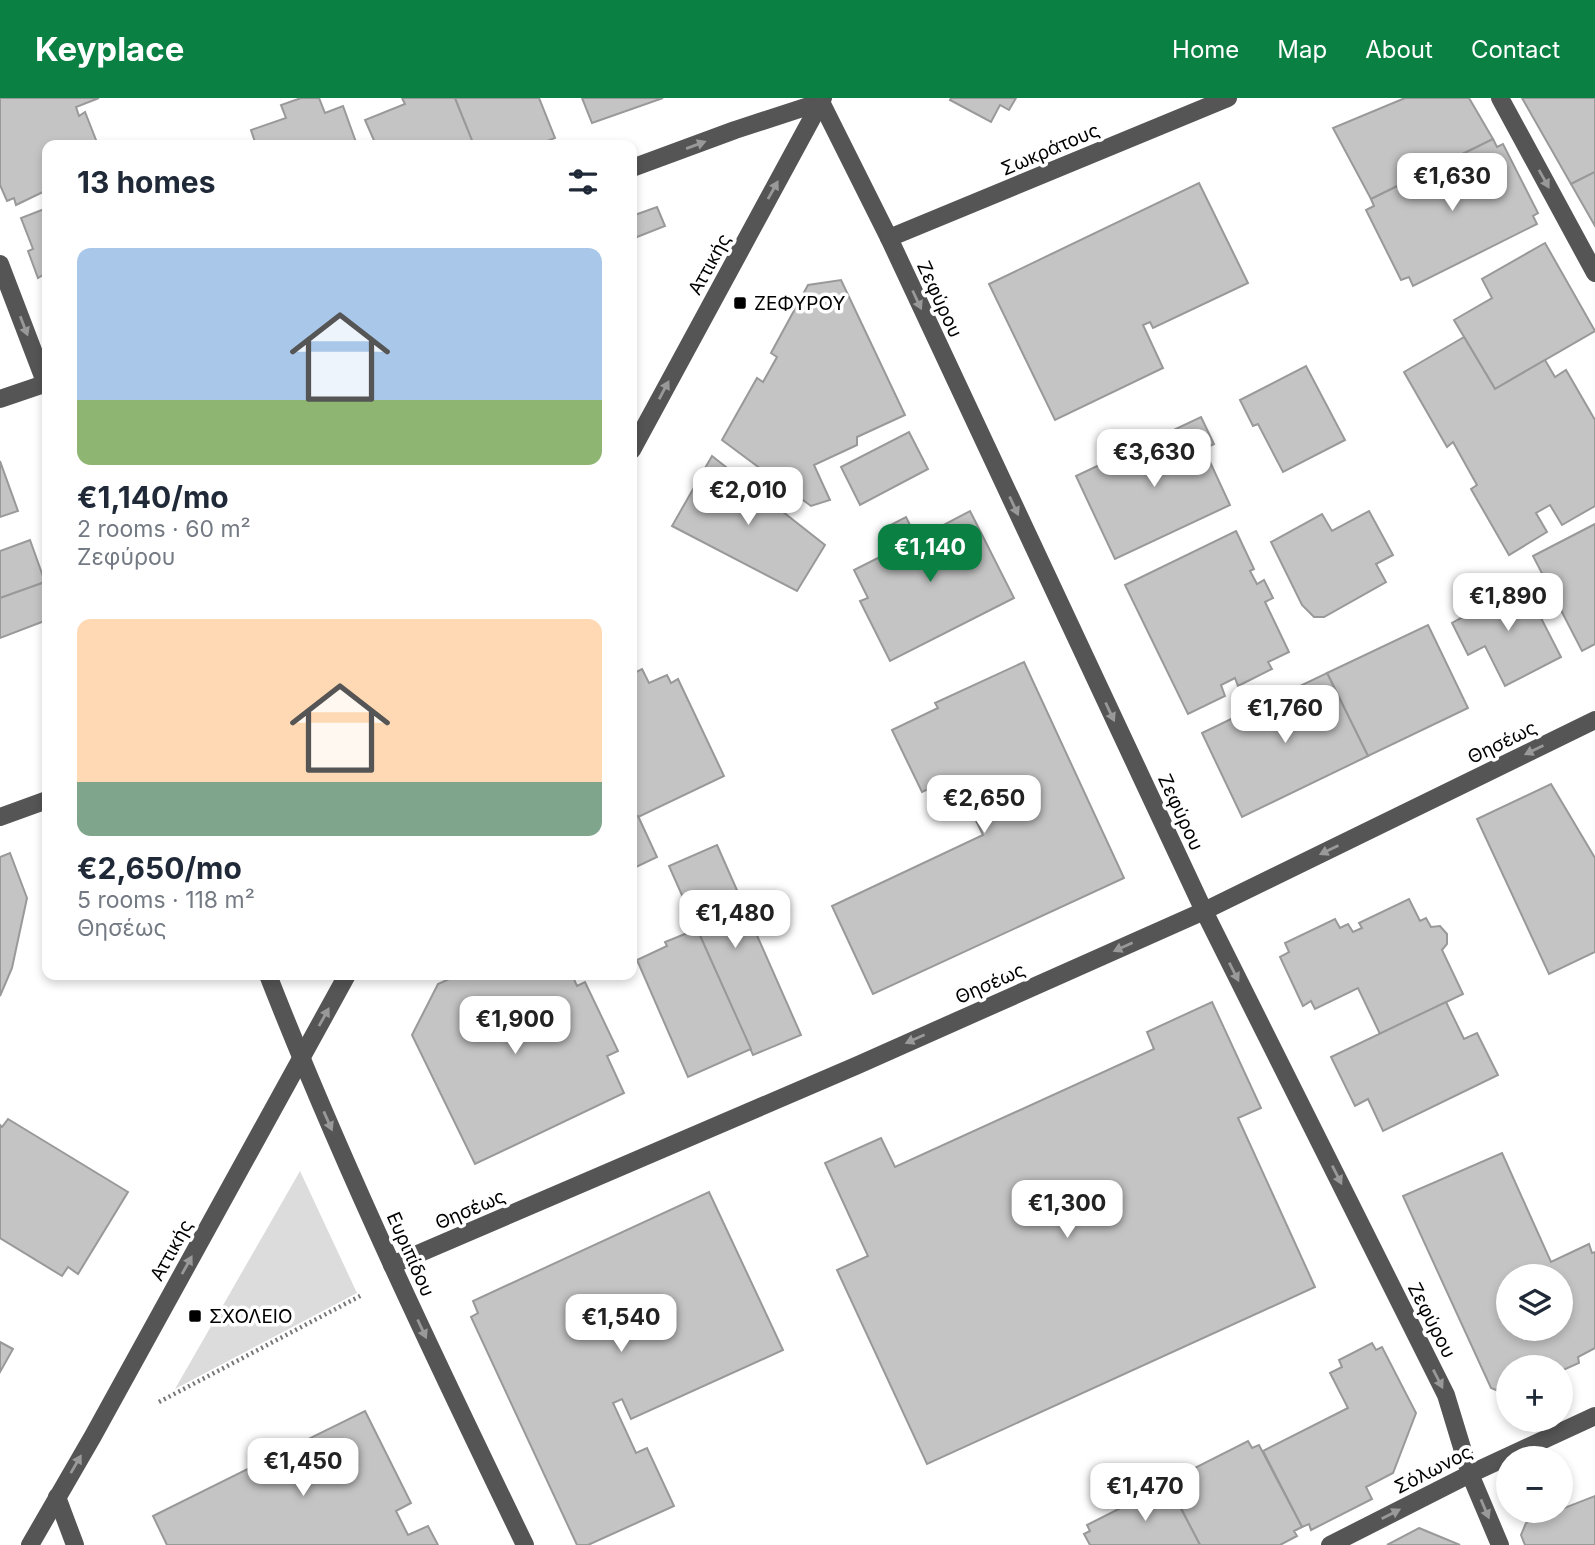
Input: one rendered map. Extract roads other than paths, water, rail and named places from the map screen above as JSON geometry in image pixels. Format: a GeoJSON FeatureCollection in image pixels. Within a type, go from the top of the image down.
{"type":"FeatureCollection","features":[{"type":"Feature","properties":{"kind":"street","name":"Σωκράτους"},"geometry":{"type":"LineString","coordinates":[[888,238],[1228,98]]}},
{"type":"Feature","properties":{"kind":"street"},"geometry":{"type":"LineString","coordinates":[[1500,98],[1595,273]]}},
{"type":"Feature","properties":{"kind":"street","name":"Ζεφύρου"},"geometry":{"type":"LineString","coordinates":[[821,100],[1204,911],[1446,1395],[1470,1474],[1500,1545]]}},
{"type":"Feature","properties":{"kind":"street"},"geometry":{"type":"LineString","coordinates":[[637,166],[821,100]]}},
{"type":"Feature","properties":{"kind":"street","name":"Αττικής"},"geometry":{"type":"LineString","coordinates":[[637,441],[821,100]]}},
{"type":"Feature","properties":{"kind":"street"},"geometry":{"type":"LineString","coordinates":[[0,264],[42,371]]}},
{"type":"Feature","properties":{"kind":"street"},"geometry":{"type":"LineString","coordinates":[[0,399],[42,386]]}},
{"type":"Feature","properties":{"kind":"street","name":"Θησέως"},"geometry":{"type":"LineString","coordinates":[[395,1271],[1204,911],[1595,720]]}},
{"type":"Feature","properties":{"kind":"street"},"geometry":{"type":"LineString","coordinates":[[0,817],[42,802]]}},
{"type":"Feature","properties":{"kind":"street","name":"Ευριπίδου"},"geometry":{"type":"LineString","coordinates":[[270,980],[301,1059],[395,1271],[526,1545]]}},
{"type":"Feature","properties":{"kind":"street","name":"Αττικής"},"geometry":{"type":"LineString","coordinates":[[30,1545],[93,1436],[343,980]]}},
{"type":"Feature","properties":{"kind":"street","name":"Σόλωνος"},"geometry":{"type":"LineString","coordinates":[[1330,1545],[1470,1474],[1595,1416]]}},
{"type":"Feature","properties":{"kind":"street"},"geometry":{"type":"LineString","coordinates":[[57,1497],[75,1545]]}},
{"type":"Feature","properties":{"kind":"place","name":"ΖΕΦΥΡΟΥ"},"geometry":{"type":"Point","coordinates":[740,303]}},
{"type":"Feature","properties":{"kind":"place","name":"ΣΧΟΛΕΙΟ"},"geometry":{"type":"Point","coordinates":[195,1316]}}]}
